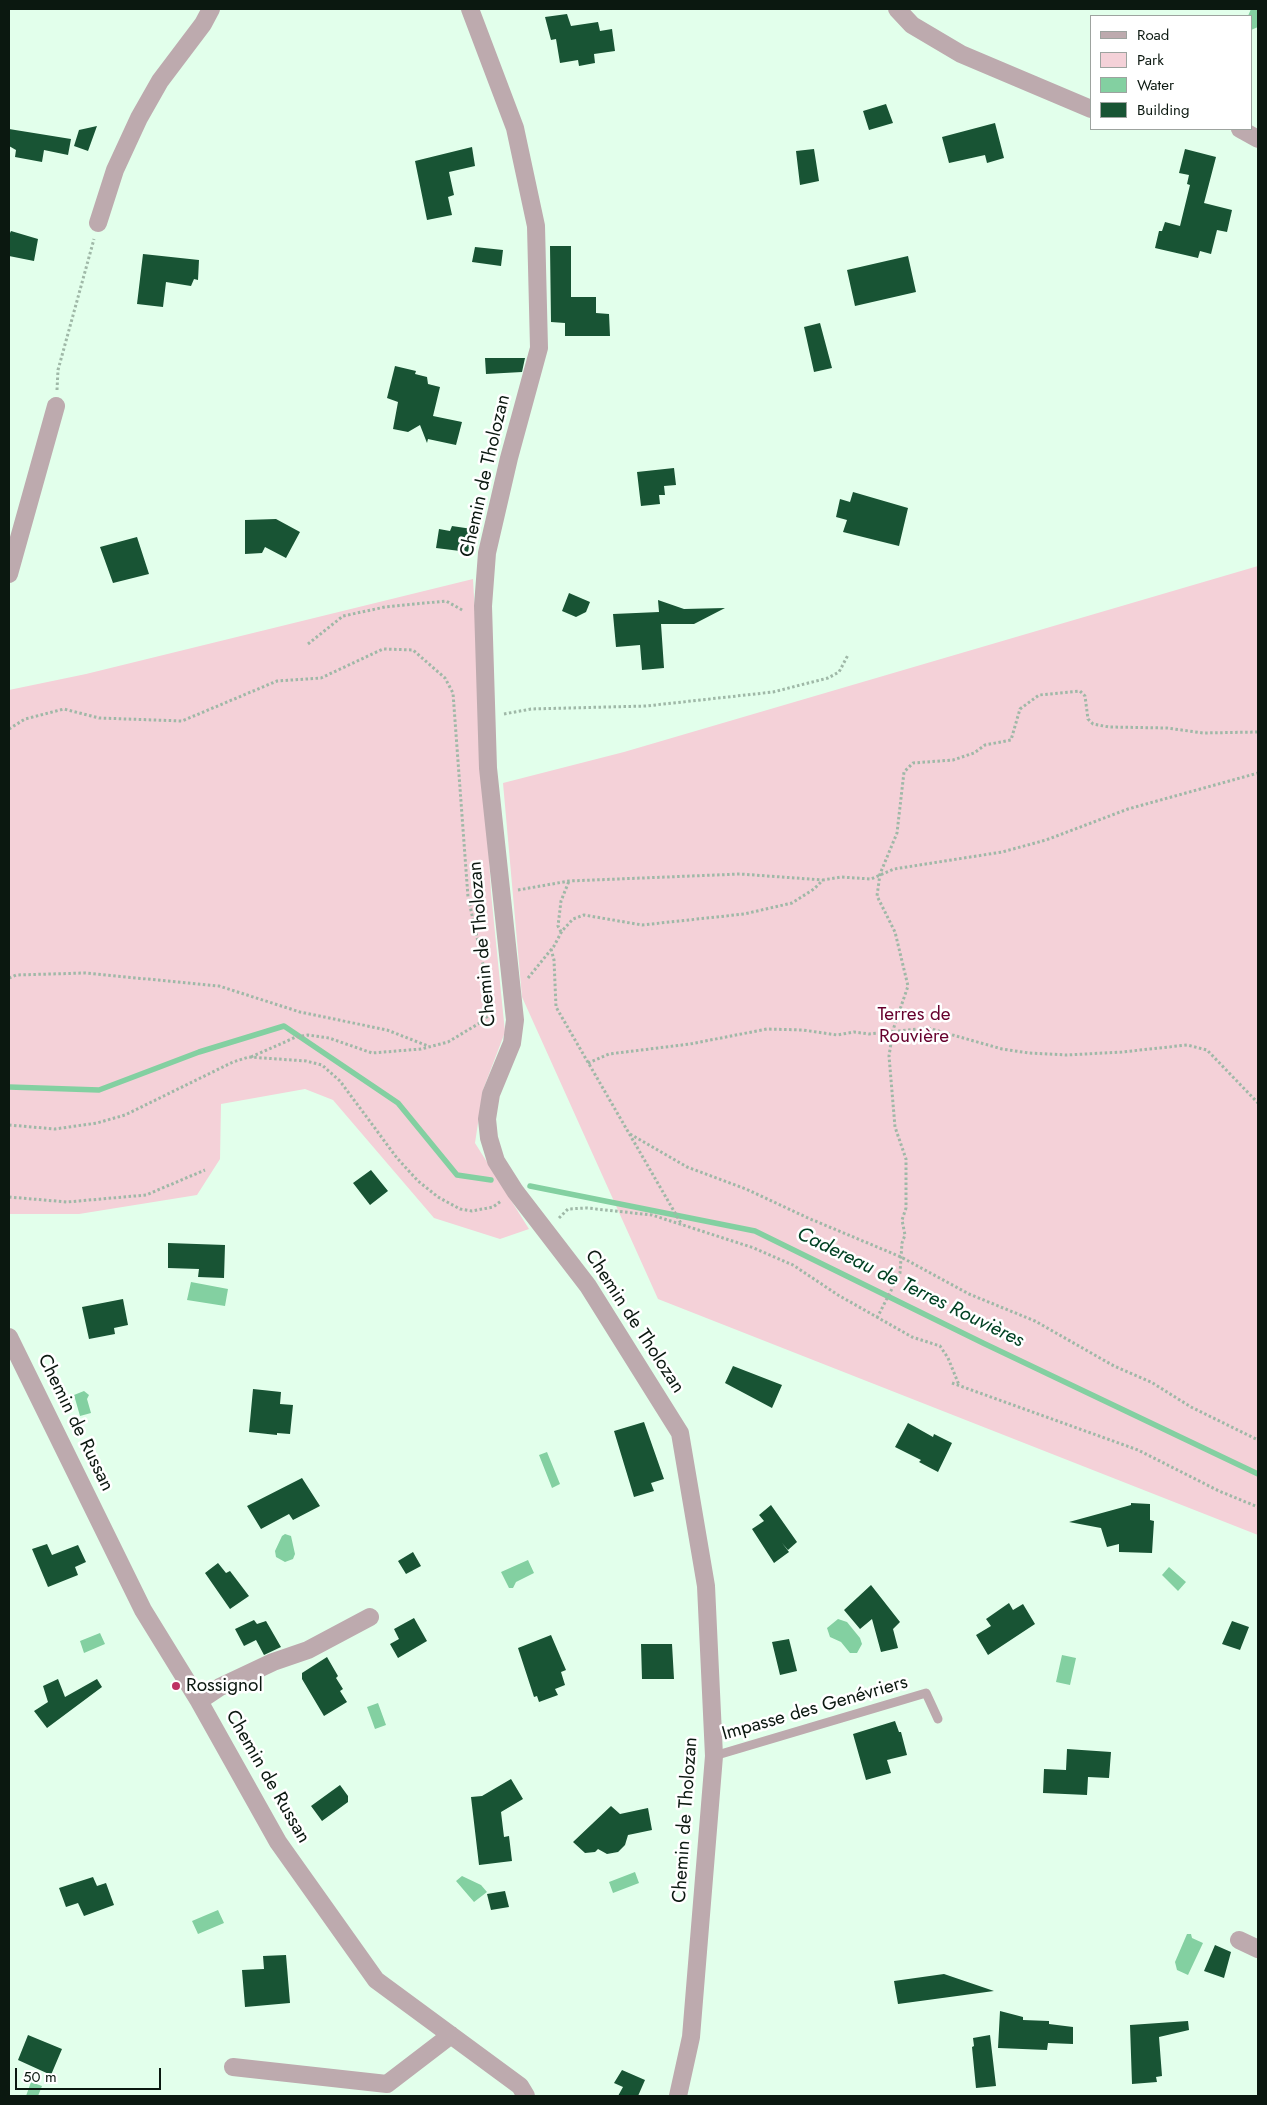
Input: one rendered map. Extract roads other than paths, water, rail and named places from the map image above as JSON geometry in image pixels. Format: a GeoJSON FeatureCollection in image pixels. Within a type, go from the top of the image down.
{"type":"FeatureCollection","features":[{"type":"Feature","properties":{"kind":"street","name":"Chemin de Tholozan"},"geometry":{"type":"LineString","coordinates":[[470,9],[515,128],[525,172],[536,226],[539,329],[539,348],[509,458],[487,553],[484,621],[488,768],[514,1020],[512,1043],[491,1094],[488,1119],[489,1138],[496,1161],[516,1191],[588,1286],[680,1433],[706,1586],[714,1756],[691,2037],[678,2096]]}},
{"type":"Feature","properties":{"kind":"street"},"geometry":{"type":"LineString","coordinates":[[897,9],[912,25],[961,54],[1090,109]]}},
{"type":"Feature","properties":{"kind":"street"},"geometry":{"type":"LineString","coordinates":[[98,223],[115,170],[139,118],[160,81],[207,16]]}},
{"type":"Feature","properties":{"kind":"street"},"geometry":{"type":"LineString","coordinates":[[1242,130],[1258,139]]}},
{"type":"Feature","properties":{"kind":"street"},"geometry":{"type":"LineString","coordinates":[[9,574],[56,406]]}},
{"type":"Feature","properties":{"kind":"street","name":"Chemin de Russan"},"geometry":{"type":"LineString","coordinates":[[9,1338],[143,1610],[199,1701],[278,1842],[376,1980],[520,2086],[526,2096]]}},
{"type":"Feature","properties":{"kind":"street"},"geometry":{"type":"LineString","coordinates":[[199,1701],[220,1687],[273,1662],[308,1650],[370,1617]]}},
{"type":"Feature","properties":{"kind":"street"},"geometry":{"type":"LineString","coordinates":[[1239,1940],[1258,1948]]}},
{"type":"Feature","properties":{"kind":"street"},"geometry":{"type":"LineString","coordinates":[[233,2067],[387,2084],[451,2035]]}},
{"type":"Feature","properties":{"kind":"lane","name":"Impasse des Genévriers"},"geometry":{"type":"LineString","coordinates":[[714,1756],[926,1693],[938,1720]]}},
{"type":"Feature","properties":{"kind":"water"},"geometry":{"type":"Polygon","coordinates":[[[1251,9],[1258,9],[1258,27],[1252,30],[1252,15],[1248,15],[1251,9]]]}},
{"type":"Feature","properties":{"kind":"water"},"geometry":{"type":"Polygon","coordinates":[[[191,1282],[228,1289],[225,1306],[187,1300],[191,1282]]]}},
{"type":"Feature","properties":{"kind":"water"},"geometry":{"type":"Polygon","coordinates":[[[84,1391],[89,1395],[87,1399],[91,1413],[80,1416],[74,1395],[84,1391]]]}},
{"type":"Feature","properties":{"kind":"water"},"geometry":{"type":"Polygon","coordinates":[[[547,1452],[560,1484],[552,1488],[539,1455],[547,1452]]]}},
{"type":"Feature","properties":{"kind":"water"},"geometry":{"type":"Polygon","coordinates":[[[285,1534],[291,1536],[295,1554],[293,1559],[285,1562],[276,1557],[275,1551],[282,1536],[285,1534]]]}},
{"type":"Feature","properties":{"kind":"water"},"geometry":{"type":"Polygon","coordinates":[[[528,1560],[534,1573],[516,1582],[513,1588],[509,1588],[501,1572],[528,1560]]]}},
{"type":"Feature","properties":{"kind":"water"},"geometry":{"type":"Polygon","coordinates":[[[1169,1567],[1186,1582],[1178,1591],[1162,1575],[1169,1567]]]}},
{"type":"Feature","properties":{"kind":"water"},"geometry":{"type":"Polygon","coordinates":[[[838,1619],[847,1622],[860,1638],[862,1644],[857,1653],[850,1653],[841,1642],[830,1637],[827,1628],[838,1619]]]}},
{"type":"Feature","properties":{"kind":"water"},"geometry":{"type":"Polygon","coordinates":[[[100,1633],[105,1644],[84,1653],[80,1641],[100,1633]]]}},
{"type":"Feature","properties":{"kind":"water"},"geometry":{"type":"Polygon","coordinates":[[[1062,1655],[1076,1658],[1070,1685],[1056,1682],[1062,1655]]]}},
{"type":"Feature","properties":{"kind":"water"},"geometry":{"type":"Polygon","coordinates":[[[378,1703],[386,1725],[375,1729],[367,1707],[378,1703]]]}},
{"type":"Feature","properties":{"kind":"water"},"geometry":{"type":"Polygon","coordinates":[[[635,1872],[639,1883],[613,1893],[609,1882],[635,1872]]]}},
{"type":"Feature","properties":{"kind":"water"},"geometry":{"type":"Polygon","coordinates":[[[462,1876],[481,1885],[487,1892],[474,1902],[456,1881],[462,1876]]]}},
{"type":"Feature","properties":{"kind":"water"},"geometry":{"type":"Polygon","coordinates":[[[218,1910],[224,1923],[198,1934],[192,1921],[218,1910]]]}},
{"type":"Feature","properties":{"kind":"water"},"geometry":{"type":"Polygon","coordinates":[[[1187,1934],[1191,1934],[1192,1938],[1203,1943],[1188,1975],[1177,1970],[1175,1962],[1187,1934]]]}},
{"type":"Feature","properties":{"kind":"water"},"geometry":{"type":"Polygon","coordinates":[[[31,2082],[42,2086],[38,2096],[26,2096],[31,2082]]]}},
{"type":"Feature","properties":{"kind":"waterway","name":"Cadereau de Terres Rouvières"},"geometry":{"type":"LineString","coordinates":[[9,1087],[99,1090],[199,1052],[284,1026],[398,1103],[457,1175],[491,1180]]}},
{"type":"Feature","properties":{"kind":"waterway","name":"Cadereau de Terres Rouvières"},"geometry":{"type":"LineString","coordinates":[[530,1186],[755,1231],[983,1343],[1258,1474]]}},
{"type":"Feature","properties":{"kind":"place","name":"Rossignol"},"geometry":{"type":"Point","coordinates":[176,1686]}},
{"type":"Feature","properties":{"kind":"park label","name":"Terres de Rouvière"},"geometry":{"type":"Point","coordinates":[914,1026]}}]}
